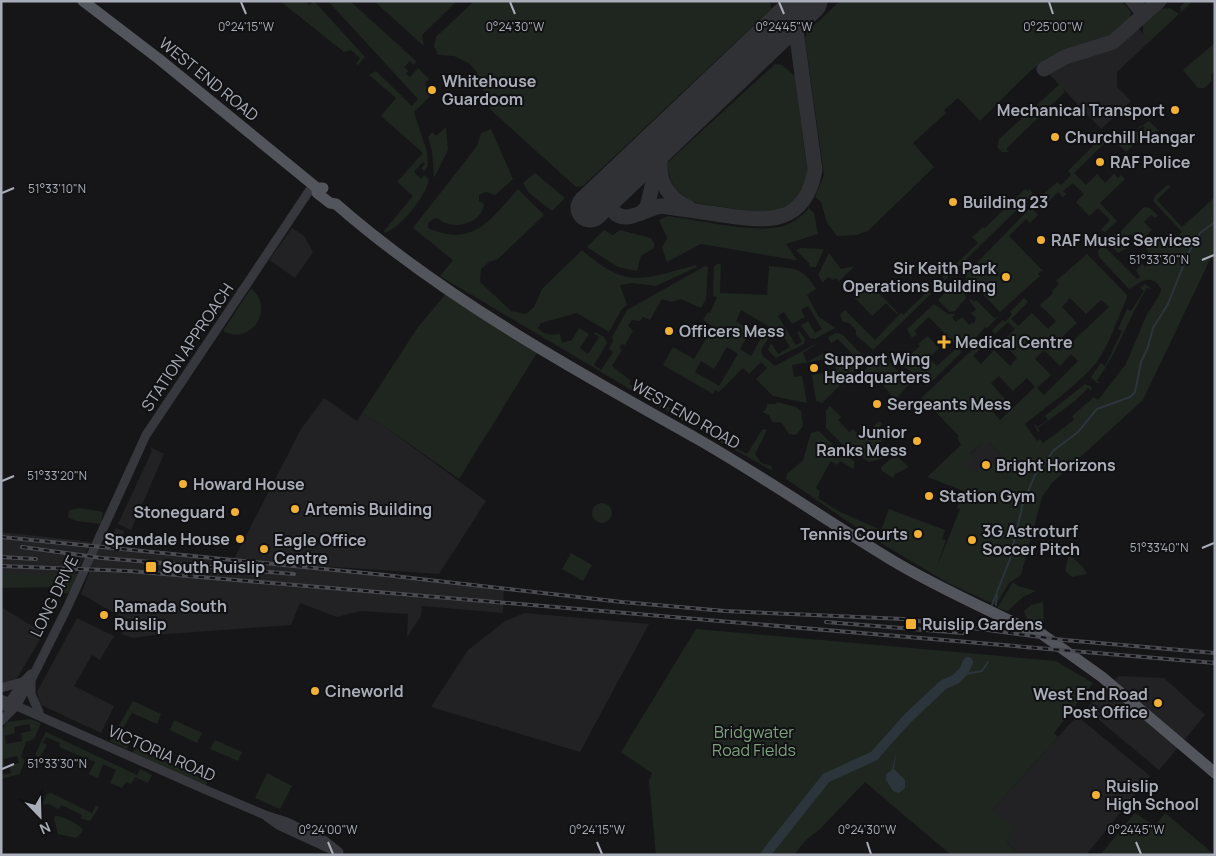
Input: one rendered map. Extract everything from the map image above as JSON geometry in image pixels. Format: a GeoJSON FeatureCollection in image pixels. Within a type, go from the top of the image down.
{"type":"FeatureCollection","features":[{"type":"Feature","properties":{"kind":"main road","name":"WEST END ROAD"},"geometry":{"type":"LineString","coordinates":[[82,1],[162,62],[315,187],[323,188],[333,196],[336,204],[379,239],[449,290],[566,363],[772,483],[890,560],[948,592],[1036,632],[1035,638],[1083,672],[1117,690],[1215,773]]}},
{"type":"Feature","properties":{"kind":"street","name":"STATION APPROACH"},"geometry":{"type":"LineString","coordinates":[[101,534],[146,435],[249,280],[315,187]]}},
{"type":"Feature","properties":{"kind":"street","name":"LONG DRIVE"},"geometry":{"type":"LineString","coordinates":[[2,719],[29,677],[67,608],[101,534]]}},
{"type":"Feature","properties":{"kind":"street"},"geometry":{"type":"LineString","coordinates":[[1,688],[29,677],[31,694],[39,714],[2,719]]}},
{"type":"Feature","properties":{"kind":"street","name":"VICTORIA ROAD"},"geometry":{"type":"LineString","coordinates":[[1,692],[12,701],[39,714],[265,815],[280,819],[302,829],[328,842],[342,854]]}},
{"type":"Feature","properties":{"kind":"shaded area"},"geometry":{"type":"Polygon","coordinates":[[[1129,19],[1150,41],[1117,72],[1117,87],[1131,101],[1101,129],[1040,64],[1049,57],[1100,40],[1116,32],[1129,19]]]}},
{"type":"Feature","properties":{"kind":"shaded area"},"geometry":{"type":"Polygon","coordinates":[[[292,228],[304,236],[313,252],[295,278],[269,260],[292,228]]]}},
{"type":"Feature","properties":{"kind":"shaded area"},"geometry":{"type":"Polygon","coordinates":[[[324,398],[357,421],[362,413],[387,428],[486,501],[439,574],[261,562],[504,587],[503,613],[422,606],[421,616],[407,637],[408,614],[361,611],[337,617],[300,603],[291,625],[133,638],[122,634],[128,621],[81,594],[100,545],[103,543],[104,535],[114,532],[116,528],[124,531],[122,547],[234,559],[301,429],[324,398]]]}},
{"type":"Feature","properties":{"kind":"shaded area","name":"Bright Horizons"},"geometry":{"type":"Polygon","coordinates":[[[989,442],[1002,456],[979,490],[966,465],[971,454],[982,443],[989,442]]]}},
{"type":"Feature","properties":{"kind":"shaded area"},"geometry":{"type":"Polygon","coordinates":[[[150,447],[164,454],[131,530],[118,524],[152,451],[150,447]]]}},
{"type":"Feature","properties":{"kind":"shaded area"},"geometry":{"type":"Polygon","coordinates":[[[1,532],[91,542],[72,581],[1,583],[1,532]]]}},
{"type":"Feature","properties":{"kind":"shaded area"},"geometry":{"type":"Polygon","coordinates":[[[1,607],[44,633],[17,678],[5,683],[1,683],[1,607]]]}},
{"type":"Feature","properties":{"kind":"shaded area"},"geometry":{"type":"Polygon","coordinates":[[[525,613],[649,624],[580,752],[431,707],[468,650],[505,621],[525,613]]]}},
{"type":"Feature","properties":{"kind":"shaded area"},"geometry":{"type":"Polygon","coordinates":[[[77,618],[114,636],[100,660],[92,655],[74,686],[114,706],[101,733],[41,705],[37,692],[77,618]]]}},
{"type":"Feature","properties":{"kind":"shaded area"},"geometry":{"type":"Polygon","coordinates":[[[1119,676],[1164,678],[1205,715],[1159,770],[1086,709],[1119,676]]]}},
{"type":"Feature","properties":{"kind":"shaded area","name":"Ruislip High School"},"geometry":{"type":"Polygon","coordinates":[[[1077,716],[1150,776],[1086,855],[1021,855],[1006,842],[992,810],[1077,716]]]}},
{"type":"Feature","properties":{"kind":"shaded area"},"geometry":{"type":"Polygon","coordinates":[[[896,752],[894,769],[905,780],[905,788],[899,793],[893,791],[886,780],[886,774],[892,770],[896,752]]]}},
{"type":"Feature","properties":{"kind":"green space"},"geometry":{"type":"Polygon","coordinates":[[[280,1],[304,1],[309,5],[314,1],[365,57],[358,65],[356,64],[360,58],[351,50],[344,52],[280,1]]]}},
{"type":"Feature","properties":{"kind":"green space"},"geometry":{"type":"Polygon","coordinates":[[[328,1],[350,1],[416,61],[414,65],[410,61],[404,67],[408,71],[406,74],[410,77],[418,68],[429,79],[425,84],[431,95],[414,112],[427,152],[428,166],[424,171],[421,168],[425,164],[423,162],[414,172],[421,179],[424,175],[429,179],[427,186],[412,210],[391,230],[385,233],[384,231],[413,196],[397,182],[423,153],[381,116],[396,98],[369,75],[376,71],[412,106],[418,99],[328,1]]]}},
{"type":"Feature","properties":{"kind":"green space"},"geometry":{"type":"Polygon","coordinates":[[[374,1],[457,1],[422,35],[424,46],[374,1]]]}},
{"type":"Feature","properties":{"kind":"green space"},"geometry":{"type":"Polygon","coordinates":[[[474,1],[770,1],[771,9],[583,186],[576,187],[491,110],[476,71],[470,64],[454,56],[438,55],[434,46],[436,37],[474,1]]]}},
{"type":"Feature","properties":{"kind":"green space"},"geometry":{"type":"Polygon","coordinates":[[[840,1],[1122,1],[1131,12],[1127,23],[1109,37],[1061,52],[1043,61],[1025,76],[980,121],[958,98],[944,110],[946,113],[913,143],[934,167],[868,231],[856,235],[837,236],[827,223],[821,202],[815,197],[824,175],[805,39],[807,32],[840,1]]]}},
{"type":"Feature","properties":{"kind":"green space"},"geometry":{"type":"Polygon","coordinates":[[[1186,1],[1193,1],[1150,41],[1143,34],[1143,25],[1161,9],[1170,8],[1179,14],[1180,7],[1186,1]]]}},
{"type":"Feature","properties":{"kind":"green space"},"geometry":{"type":"Polygon","coordinates":[[[1215,43],[1215,71],[1211,75],[1212,81],[1204,88],[1198,88],[1183,70],[1215,43]]]}},
{"type":"Feature","properties":{"kind":"green space"},"geometry":{"type":"Polygon","coordinates":[[[775,64],[782,65],[795,76],[808,178],[793,203],[768,214],[691,202],[676,189],[671,181],[667,167],[668,162],[775,64]]]}},
{"type":"Feature","properties":{"kind":"green space"},"geometry":{"type":"Polygon","coordinates":[[[1061,83],[1067,83],[1062,88],[1065,92],[1006,149],[1009,152],[1002,152],[997,147],[999,139],[1061,83]]]}},
{"type":"Feature","properties":{"kind":"green space"},"geometry":{"type":"Polygon","coordinates":[[[1149,121],[1160,132],[1156,131],[1147,139],[1148,143],[1142,137],[1126,152],[1118,144],[1125,142],[1137,131],[1139,133],[1145,128],[1143,126],[1138,128],[1149,121]]]}},
{"type":"Feature","properties":{"kind":"green space"},"geometry":{"type":"Polygon","coordinates":[[[446,127],[448,150],[434,178],[432,151],[428,137],[432,132],[436,136],[446,127]]]}},
{"type":"Feature","properties":{"kind":"green space"},"geometry":{"type":"Polygon","coordinates":[[[491,129],[513,179],[495,195],[486,192],[479,195],[479,201],[484,204],[482,210],[470,222],[451,225],[435,218],[428,223],[428,228],[458,235],[469,233],[480,228],[489,220],[518,189],[544,215],[498,259],[489,262],[481,269],[480,282],[511,311],[526,314],[534,307],[542,289],[582,250],[611,271],[636,278],[649,277],[696,265],[697,267],[656,286],[632,283],[620,285],[627,305],[622,309],[609,332],[577,313],[541,323],[538,328],[542,332],[560,334],[562,343],[572,340],[579,328],[589,334],[580,348],[588,354],[599,337],[594,334],[595,332],[604,337],[607,343],[594,365],[601,370],[613,352],[609,349],[613,341],[612,337],[627,310],[705,266],[708,267],[706,299],[701,308],[681,299],[672,302],[662,299],[650,320],[643,317],[640,321],[632,320],[628,326],[633,331],[625,345],[622,344],[619,348],[622,350],[612,366],[631,381],[629,384],[687,418],[685,422],[440,276],[453,260],[413,228],[477,146],[481,133],[491,129]]]}},
{"type":"Feature","properties":{"kind":"green space"},"geometry":{"type":"Polygon","coordinates":[[[1103,136],[1109,139],[1074,173],[1086,185],[1097,174],[1105,183],[1114,174],[1118,178],[1121,175],[1125,179],[1100,203],[1117,221],[1105,232],[1101,230],[1110,220],[1098,208],[1089,216],[1076,202],[1084,194],[1073,183],[1063,191],[1066,194],[1063,197],[1058,192],[1047,203],[1043,199],[1045,193],[1057,182],[1061,185],[1071,175],[1068,171],[1103,136]]]}},
{"type":"Feature","properties":{"kind":"green space"},"geometry":{"type":"Polygon","coordinates":[[[535,173],[565,198],[552,211],[529,193],[523,183],[535,173]]]}},
{"type":"Feature","properties":{"kind":"green space"},"geometry":{"type":"Polygon","coordinates":[[[1167,185],[1171,186],[1157,200],[1182,227],[1215,197],[1215,249],[1143,400],[1052,483],[1042,497],[1021,575],[1009,583],[996,605],[948,583],[869,536],[786,479],[787,474],[803,460],[811,433],[819,431],[835,447],[855,462],[853,469],[840,461],[837,465],[831,461],[816,488],[820,491],[818,498],[838,511],[881,530],[889,509],[945,530],[942,539],[946,540],[936,569],[960,509],[957,508],[964,491],[927,477],[961,445],[957,438],[959,436],[923,399],[917,402],[978,344],[981,345],[988,335],[991,338],[973,356],[981,364],[994,350],[1010,366],[1017,358],[1002,342],[1015,329],[1008,322],[995,334],[992,330],[1003,320],[1005,322],[1012,314],[1010,312],[1024,298],[1028,302],[1011,319],[1018,326],[1032,313],[1048,329],[1056,321],[1040,305],[1053,293],[1052,291],[1059,284],[1056,281],[1087,254],[1127,295],[1127,298],[1107,345],[1090,370],[1025,424],[1037,441],[1040,439],[1043,443],[1074,420],[1072,416],[1094,397],[1098,400],[1126,364],[1146,316],[1160,294],[1161,289],[1153,281],[1146,280],[1129,289],[1099,257],[1098,251],[1103,246],[1137,279],[1140,277],[1136,271],[1141,263],[1145,267],[1154,258],[1146,249],[1158,238],[1167,246],[1182,232],[1153,201],[1155,196],[1167,185]],[[1070,298],[1062,307],[1077,323],[1063,336],[1070,344],[1109,307],[1101,300],[1086,314],[1070,298]],[[1044,350],[1035,359],[1051,375],[1037,388],[1044,395],[1078,361],[1071,354],[1060,366],[1044,350]],[[999,376],[991,383],[1005,399],[992,411],[1000,420],[1035,387],[1027,378],[1013,391],[999,376]],[[989,442],[985,445],[982,443],[971,453],[974,457],[966,465],[975,474],[989,460],[993,464],[1002,456],[989,442]]]}},
{"type":"Feature","properties":{"kind":"green space"},"geometry":{"type":"Polygon","coordinates":[[[1029,188],[1033,194],[945,280],[942,277],[978,243],[972,237],[983,227],[985,228],[1025,189],[1028,192],[1029,188]]]}},
{"type":"Feature","properties":{"kind":"green space"},"geometry":{"type":"Polygon","coordinates":[[[1031,207],[1038,215],[1030,223],[1026,219],[1009,236],[1044,272],[1041,271],[1038,274],[1040,276],[1000,312],[968,279],[966,281],[966,274],[1031,207]]]}},
{"type":"Feature","properties":{"kind":"green space"},"geometry":{"type":"Polygon","coordinates":[[[1144,207],[1150,208],[1158,216],[1155,218],[1151,215],[1144,222],[1152,230],[1139,242],[1130,234],[1121,242],[1127,248],[1118,253],[1109,244],[1109,239],[1121,231],[1144,207]]]}},
{"type":"Feature","properties":{"kind":"green space"},"geometry":{"type":"Polygon","coordinates":[[[809,208],[814,213],[818,234],[786,244],[797,260],[701,244],[667,262],[662,248],[667,238],[659,220],[668,216],[744,227],[773,228],[791,223],[809,208]]]}},
{"type":"Feature","properties":{"kind":"green space"},"geometry":{"type":"Polygon","coordinates":[[[604,230],[613,235],[620,230],[651,238],[654,248],[641,256],[637,271],[618,267],[587,247],[604,230]]]}},
{"type":"Feature","properties":{"kind":"green space"},"geometry":{"type":"Polygon","coordinates":[[[800,248],[824,249],[816,267],[810,267],[809,263],[796,250],[800,248]]]}},
{"type":"Feature","properties":{"kind":"green space"},"geometry":{"type":"Polygon","coordinates":[[[829,253],[841,269],[855,266],[839,281],[836,278],[833,280],[828,277],[823,282],[825,286],[818,275],[829,253]]]}},
{"type":"Feature","properties":{"kind":"green space"},"geometry":{"type":"Polygon","coordinates":[[[717,264],[721,264],[720,293],[767,295],[769,266],[802,272],[816,289],[807,295],[819,317],[835,328],[815,339],[810,338],[801,325],[808,321],[815,333],[822,329],[808,306],[801,310],[805,317],[792,324],[784,312],[778,316],[796,345],[802,342],[797,332],[799,331],[805,339],[804,344],[776,358],[768,350],[771,343],[778,354],[790,347],[778,327],[774,329],[761,350],[763,356],[775,366],[821,341],[803,353],[807,362],[823,353],[826,359],[792,365],[794,377],[802,376],[807,403],[773,396],[756,379],[767,368],[761,362],[749,374],[743,368],[719,392],[715,390],[713,394],[663,365],[673,347],[694,359],[713,327],[703,320],[708,312],[710,313],[717,297],[713,296],[714,267],[717,264]],[[741,310],[736,321],[751,330],[740,349],[751,356],[768,326],[741,310]],[[727,347],[714,369],[701,361],[695,372],[719,386],[738,354],[727,347]]]}},
{"type":"Feature","properties":{"kind":"green space"},"geometry":{"type":"Polygon","coordinates":[[[868,282],[897,314],[886,303],[872,316],[853,296],[868,282]]]}},
{"type":"Feature","properties":{"kind":"green space"},"geometry":{"type":"Polygon","coordinates":[[[953,284],[958,284],[965,292],[966,298],[955,311],[950,312],[938,300],[953,284]]]}},
{"type":"Feature","properties":{"kind":"green space"},"geometry":{"type":"Polygon","coordinates":[[[1145,284],[1152,289],[1147,288],[1140,299],[1111,358],[1097,380],[1100,383],[1097,383],[1091,377],[1101,363],[1105,366],[1122,331],[1118,329],[1127,309],[1131,311],[1144,291],[1140,288],[1145,284]]]}},
{"type":"Feature","properties":{"kind":"green space"},"geometry":{"type":"Polygon","coordinates":[[[251,288],[258,297],[261,306],[260,315],[256,323],[250,330],[242,334],[223,331],[251,288]]]}},
{"type":"Feature","properties":{"kind":"green space"},"geometry":{"type":"Polygon","coordinates":[[[449,290],[540,348],[459,479],[387,428],[362,413],[418,327],[449,290]]]}},
{"type":"Feature","properties":{"kind":"green space"},"geometry":{"type":"Polygon","coordinates":[[[928,291],[931,294],[873,350],[856,335],[856,330],[849,323],[843,322],[840,315],[845,310],[875,340],[901,313],[903,315],[928,291]]]}},
{"type":"Feature","properties":{"kind":"green space"},"geometry":{"type":"Polygon","coordinates":[[[971,299],[974,302],[976,300],[994,318],[998,317],[987,328],[985,327],[970,345],[967,343],[960,350],[962,352],[927,386],[916,375],[900,364],[928,336],[939,348],[929,358],[937,366],[958,347],[929,317],[914,331],[917,334],[912,338],[907,329],[934,304],[948,314],[956,314],[952,317],[956,322],[962,317],[969,325],[974,324],[976,318],[969,311],[972,313],[976,309],[969,300],[971,299]]]}},
{"type":"Feature","properties":{"kind":"green space"},"geometry":{"type":"Polygon","coordinates":[[[836,333],[842,334],[863,356],[860,366],[822,403],[816,401],[812,375],[836,371],[835,358],[843,365],[853,355],[838,339],[831,343],[828,337],[836,333]]]}},
{"type":"Feature","properties":{"kind":"green space"},"geometry":{"type":"Polygon","coordinates":[[[882,355],[910,383],[895,400],[873,373],[862,380],[858,376],[882,355]]]}},
{"type":"Feature","properties":{"kind":"green space"},"geometry":{"type":"Polygon","coordinates":[[[1085,384],[1092,387],[1091,391],[1088,388],[1075,401],[1038,428],[1040,432],[1037,431],[1034,423],[1037,427],[1048,420],[1045,416],[1085,384]]]}},
{"type":"Feature","properties":{"kind":"green space"},"geometry":{"type":"Polygon","coordinates":[[[777,402],[796,407],[801,411],[803,426],[796,435],[789,434],[782,423],[772,422],[769,415],[762,412],[766,409],[767,404],[776,404],[777,402]]]}},
{"type":"Feature","properties":{"kind":"green space"},"geometry":{"type":"Polygon","coordinates":[[[830,406],[841,417],[838,420],[849,432],[853,429],[862,438],[879,421],[882,424],[879,428],[886,434],[879,445],[883,449],[888,445],[890,450],[888,453],[881,459],[869,462],[841,443],[826,428],[826,410],[830,406]]]}},
{"type":"Feature","properties":{"kind":"green space"},"geometry":{"type":"Polygon","coordinates":[[[762,430],[767,430],[755,454],[761,463],[771,466],[773,471],[713,438],[715,436],[747,454],[762,430]]]}},
{"type":"Feature","properties":{"kind":"green space"},"geometry":{"type":"Polygon","coordinates":[[[895,455],[909,467],[895,474],[893,478],[881,470],[881,467],[895,455]]]}},
{"type":"Feature","properties":{"kind":"green space"},"geometry":{"type":"Polygon","coordinates":[[[602,503],[609,506],[612,513],[609,520],[602,523],[595,520],[592,513],[595,506],[602,503]]]}},
{"type":"Feature","properties":{"kind":"green space"},"geometry":{"type":"Polygon","coordinates":[[[80,508],[103,512],[101,524],[76,521],[68,517],[69,510],[80,508]]]}},
{"type":"Feature","properties":{"kind":"green space"},"geometry":{"type":"Polygon","coordinates":[[[571,553],[592,565],[583,581],[562,569],[571,553]]]}},
{"type":"Feature","properties":{"kind":"green space"},"geometry":{"type":"Polygon","coordinates":[[[1069,554],[1083,567],[1087,574],[1072,577],[1065,571],[1069,554]]]}},
{"type":"Feature","properties":{"kind":"green space"},"geometry":{"type":"Polygon","coordinates":[[[1,574],[78,574],[69,593],[59,594],[62,587],[1,588],[1,574]]]}},
{"type":"Feature","properties":{"kind":"green space"},"geometry":{"type":"Polygon","coordinates":[[[1013,582],[1018,586],[1036,591],[1023,597],[1008,611],[997,608],[1013,582]]]}},
{"type":"Feature","properties":{"kind":"green space"},"geometry":{"type":"Polygon","coordinates":[[[1043,602],[1044,624],[1038,624],[1027,619],[1024,611],[1031,605],[1043,602]]]}},
{"type":"Feature","properties":{"kind":"green space","name":"Bridgwater Road Fields"},"geometry":{"type":"Polygon","coordinates":[[[696,629],[1056,661],[1093,683],[1054,733],[1058,737],[992,810],[1015,830],[1006,842],[1021,855],[951,855],[865,782],[820,829],[805,841],[794,855],[656,855],[649,781],[652,773],[621,752],[696,629]]]}},
{"type":"Feature","properties":{"kind":"green space"},"geometry":{"type":"Polygon","coordinates":[[[133,701],[161,714],[157,724],[132,713],[117,738],[129,744],[127,749],[110,741],[133,701]]]}},
{"type":"Feature","properties":{"kind":"green space"},"geometry":{"type":"Polygon","coordinates":[[[30,719],[41,723],[34,739],[26,742],[21,757],[25,760],[20,774],[1,779],[1,775],[11,773],[9,765],[19,763],[17,756],[3,759],[4,766],[1,766],[1,731],[7,722],[30,719]],[[29,724],[14,727],[15,733],[5,736],[6,744],[22,741],[21,733],[31,731],[29,724]]]}},
{"type":"Feature","properties":{"kind":"green space"},"geometry":{"type":"Polygon","coordinates":[[[174,720],[202,733],[197,743],[170,730],[174,720]]]}},
{"type":"Feature","properties":{"kind":"green space"},"geometry":{"type":"Polygon","coordinates":[[[46,732],[137,775],[140,769],[152,775],[148,783],[135,777],[131,784],[126,782],[122,788],[110,783],[116,770],[103,764],[98,778],[89,774],[95,762],[59,747],[60,743],[46,737],[43,743],[47,745],[40,757],[35,755],[46,732]]]}},
{"type":"Feature","properties":{"kind":"green space"},"geometry":{"type":"Polygon","coordinates":[[[215,740],[242,752],[238,761],[210,749],[215,740]]]}},
{"type":"Feature","properties":{"kind":"green space"},"geometry":{"type":"Polygon","coordinates":[[[135,748],[208,781],[205,786],[132,754],[135,748]]]}},
{"type":"Feature","properties":{"kind":"green space"},"geometry":{"type":"Polygon","coordinates":[[[267,773],[292,786],[280,809],[255,798],[267,773]]]}},
{"type":"Feature","properties":{"kind":"green space"},"geometry":{"type":"Polygon","coordinates":[[[51,793],[92,813],[96,805],[99,807],[90,821],[81,819],[82,815],[62,805],[58,809],[49,804],[42,805],[47,794],[51,793]]]}},
{"type":"Feature","properties":{"kind":"green space"},"geometry":{"type":"Polygon","coordinates":[[[1135,813],[1155,826],[1165,813],[1215,855],[1100,855],[1135,813]]]}},
{"type":"Feature","properties":{"kind":"green space"},"geometry":{"type":"Polygon","coordinates":[[[55,816],[71,821],[83,831],[76,838],[58,834],[55,816]]]}},
{"type":"Feature","properties":{"kind":"waterway"},"geometry":{"type":"LineString","coordinates":[[992,605],[1010,559],[1023,503],[1035,475],[1054,450],[1078,432],[1097,409],[1130,397],[1135,392],[1141,362],[1148,347],[1153,328],[1168,304],[1188,254],[1200,233],[1215,222]]}},
{"type":"Feature","properties":{"kind":"waterway"},"geometry":{"type":"LineString","coordinates":[[996,605],[997,593]]}},
{"type":"Feature","properties":{"kind":"waterway"},"geometry":{"type":"LineString","coordinates":[[765,855],[826,778],[874,756],[907,719],[943,685],[956,679],[964,671],[968,662]]}},
{"type":"Feature","properties":{"kind":"waterway"},"geometry":{"type":"LineString","coordinates":[[960,675],[982,671],[988,662]]}},
{"type":"Feature","properties":{"kind":"taxiway"},"geometry":{"type":"LineString","coordinates":[[766,41],[785,21],[791,1]]}},
{"type":"Feature","properties":{"kind":"taxiway"},"geometry":{"type":"LineString","coordinates":[[1133,1],[1144,14]]}},
{"type":"Feature","properties":{"kind":"taxiway"},"geometry":{"type":"LineString","coordinates":[[1044,69],[1065,57],[1113,42],[1159,1]]}},
{"type":"Feature","properties":{"kind":"taxiway"},"geometry":{"type":"LineString","coordinates":[[610,189],[609,206],[618,215],[624,217],[630,217],[661,206],[755,219],[769,218],[782,216],[793,210],[803,201],[810,188],[815,170],[795,23],[803,6]]}},
{"type":"Feature","properties":{"kind":"taxiway"},"geometry":{"type":"LineString","coordinates":[[667,134],[661,157],[661,177],[664,186],[670,194],[689,208]]}},
{"type":"Feature","properties":{"kind":"taxiway"},"geometry":{"type":"LineString","coordinates":[[641,213],[647,207],[657,166]]}},
{"type":"Feature","properties":{"kind":"runway"},"geometry":{"type":"LineString","coordinates":[[590,208],[808,1]]}},
{"type":"Feature","properties":{"kind":"railway"},"geometry":{"type":"LineString","coordinates":[[1,537],[385,575],[622,602],[725,611],[903,619],[1064,640],[1215,653]]}},
{"type":"Feature","properties":{"kind":"railway"},"geometry":{"type":"LineString","coordinates":[[22,547],[102,558],[294,574]]}},
{"type":"Feature","properties":{"kind":"railway"},"geometry":{"type":"LineString","coordinates":[[1,557],[36,559]]}},
{"type":"Feature","properties":{"kind":"railway"},"geometry":{"type":"LineString","coordinates":[[1,566],[129,571],[1215,663]]}},
{"type":"Feature","properties":{"kind":"railway"},"geometry":{"type":"LineString","coordinates":[[826,622],[963,633]]}},
{"type":"Feature","properties":{"kind":"place","name":"Whitehouse Guardoom"},"geometry":{"type":"Point","coordinates":[432,90]}},
{"type":"Feature","properties":{"kind":"place","name":"Mechanical Transport"},"geometry":{"type":"Point","coordinates":[1175,110]}},
{"type":"Feature","properties":{"kind":"place","name":"Churchill Hangar"},"geometry":{"type":"Point","coordinates":[1055,137]}},
{"type":"Feature","properties":{"kind":"place","name":"RAF Police"},"geometry":{"type":"Point","coordinates":[1100,162]}},
{"type":"Feature","properties":{"kind":"place","name":"Building 23"},"geometry":{"type":"Point","coordinates":[953,202]}},
{"type":"Feature","properties":{"kind":"place","name":"RAF Music Services"},"geometry":{"type":"Point","coordinates":[1041,240]}},
{"type":"Feature","properties":{"kind":"place","name":"Sir Keith Park Operations Building"},"geometry":{"type":"Point","coordinates":[1006,277]}},
{"type":"Feature","properties":{"kind":"place","name":"Officers Mess"},"geometry":{"type":"Point","coordinates":[669,331]}},
{"type":"Feature","properties":{"kind":"place","name":"Medical Centre"},"geometry":{"type":"Point","coordinates":[944,342]}},
{"type":"Feature","properties":{"kind":"place","name":"Support Wing Headquarters"},"geometry":{"type":"Point","coordinates":[814,368]}},
{"type":"Feature","properties":{"kind":"place","name":"Sergeants Mess"},"geometry":{"type":"Point","coordinates":[877,404]}},
{"type":"Feature","properties":{"kind":"place","name":"Junior Ranks Mess"},"geometry":{"type":"Point","coordinates":[917,441]}},
{"type":"Feature","properties":{"kind":"place","name":"Bright Horizons"},"geometry":{"type":"Point","coordinates":[986,465]}},
{"type":"Feature","properties":{"kind":"place","name":"Howard House"},"geometry":{"type":"Point","coordinates":[183,484]}},
{"type":"Feature","properties":{"kind":"place","name":"Station Gym"},"geometry":{"type":"Point","coordinates":[929,496]}},
{"type":"Feature","properties":{"kind":"place","name":"Artemis Building"},"geometry":{"type":"Point","coordinates":[295,509]}},
{"type":"Feature","properties":{"kind":"place","name":"Stoneguard"},"geometry":{"type":"Point","coordinates":[235,512]}},
{"type":"Feature","properties":{"kind":"place","name":"Tennis Courts"},"geometry":{"type":"Point","coordinates":[918,534]}},
{"type":"Feature","properties":{"kind":"place","name":"Spendale House"},"geometry":{"type":"Point","coordinates":[240,539]}},
{"type":"Feature","properties":{"kind":"place","name":"3G Astroturf Soccer Pitch"},"geometry":{"type":"Point","coordinates":[972,540]}},
{"type":"Feature","properties":{"kind":"place","name":"Eagle Office Centre"},"geometry":{"type":"Point","coordinates":[264,549]}},
{"type":"Feature","properties":{"kind":"place","name":"South Ruislip"},"geometry":{"type":"Point","coordinates":[151,567]}},
{"type":"Feature","properties":{"kind":"place","name":"Ramada South Ruislip"},"geometry":{"type":"Point","coordinates":[104,615]}},
{"type":"Feature","properties":{"kind":"place","name":"Ruislip Gardens"},"geometry":{"type":"Point","coordinates":[911,624]}},
{"type":"Feature","properties":{"kind":"place","name":"Cineworld"},"geometry":{"type":"Point","coordinates":[315,691]}},
{"type":"Feature","properties":{"kind":"place","name":"West End Road Post Office"},"geometry":{"type":"Point","coordinates":[1158,703]}},
{"type":"Feature","properties":{"kind":"place","name":"Ruislip High School"},"geometry":{"type":"Point","coordinates":[1096,795]}}]}
